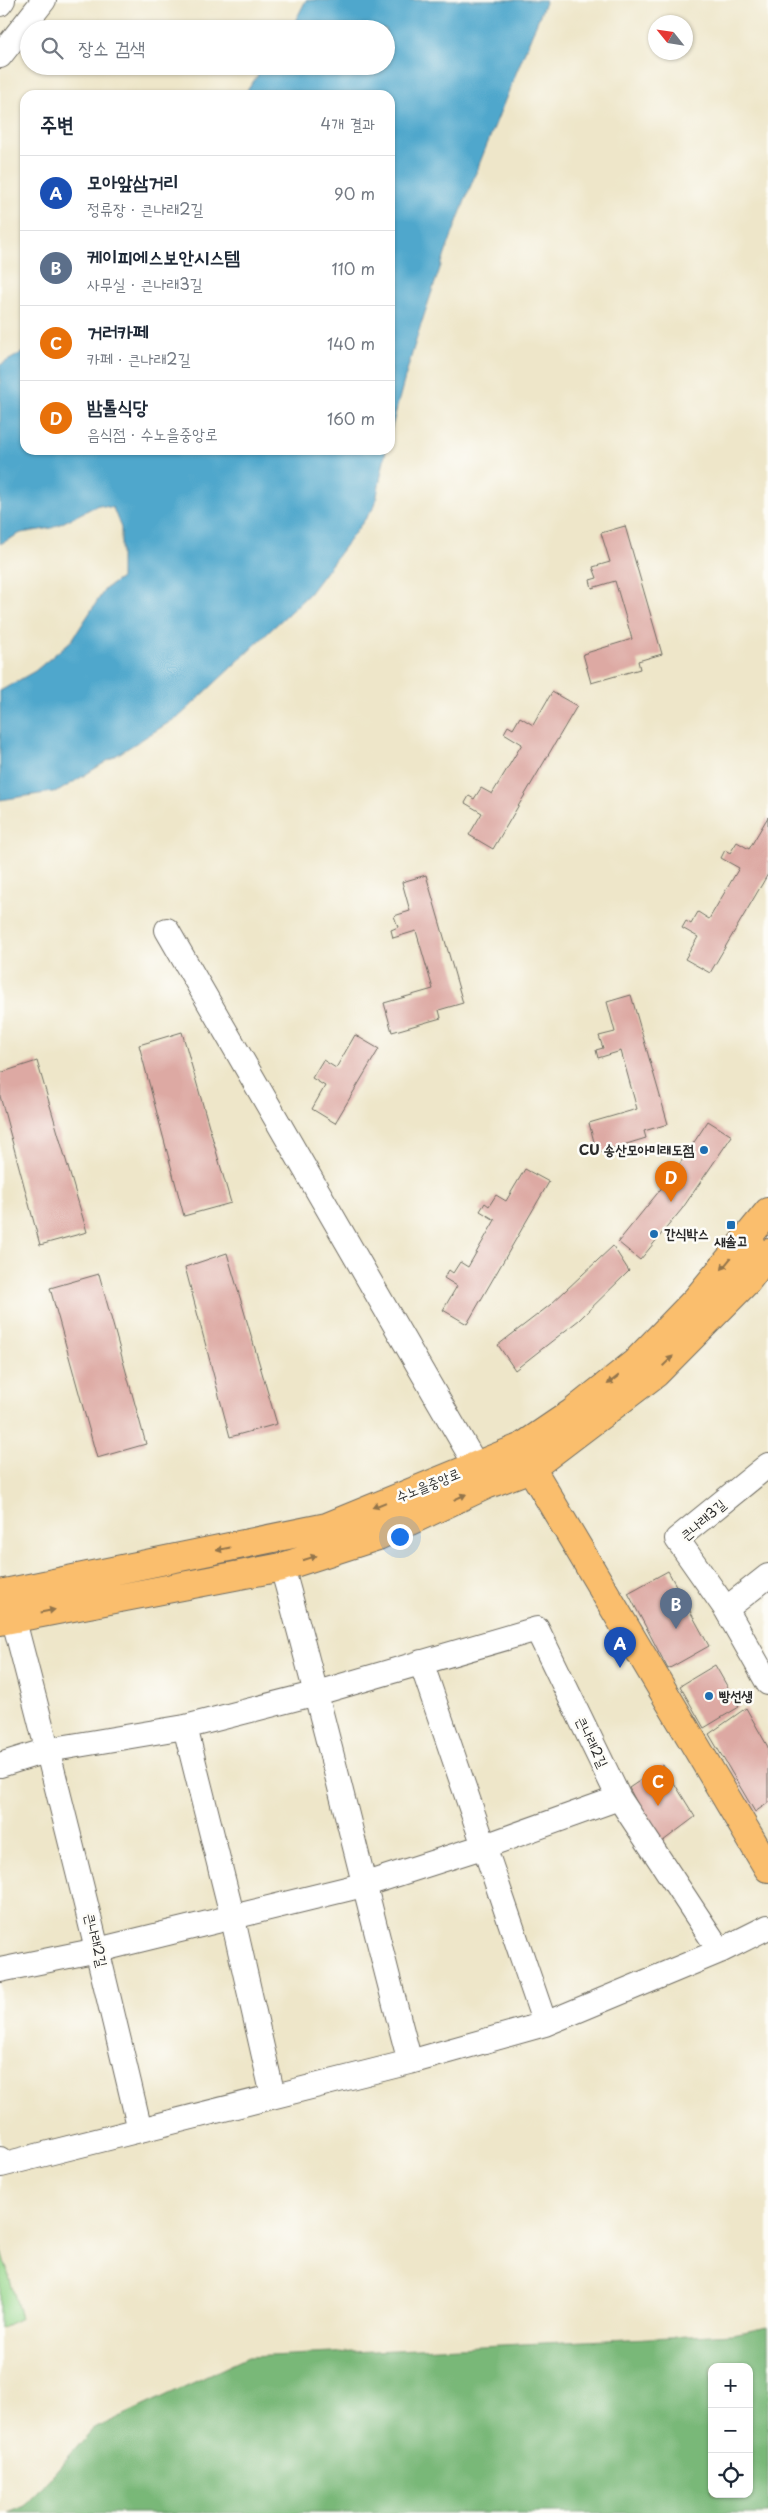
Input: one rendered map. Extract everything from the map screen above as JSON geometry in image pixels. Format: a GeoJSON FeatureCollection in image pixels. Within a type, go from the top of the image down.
{"type":"FeatureCollection","features":[{"type":"Feature","properties":{"kind":"main road","name":"수노을중앙로"},"geometry":{"type":"LineString","coordinates":[[526,1457],[572,1413],[635,1363],[696,1300],[768,1212]]}},
{"type":"Feature","properties":{"kind":"main road","name":"수노을중앙로"},"geometry":{"type":"LineString","coordinates":[[4,1606],[327,1527],[482,1475],[526,1457],[656,1373],[747,1281],[768,1253]]}},
{"type":"Feature","properties":{"kind":"main road"},"geometry":{"type":"LineString","coordinates":[[526,1457],[768,1868]]}},
{"type":"Feature","properties":{"kind":"main road","name":"수노을중앙로"},"geometry":{"type":"LineString","coordinates":[[4,1606],[282,1567],[378,1536],[482,1475]]}},
{"type":"Feature","properties":{"kind":"street"},"geometry":{"type":"LineString","coordinates":[[0,4],[3,0]]}},
{"type":"Feature","properties":{"kind":"street"},"geometry":{"type":"LineString","coordinates":[[28,20],[44,0]]}},
{"type":"Feature","properties":{"kind":"street"},"geometry":{"type":"LineString","coordinates":[[0,56],[20,31]]}},
{"type":"Feature","properties":{"kind":"street"},"geometry":{"type":"LineString","coordinates":[[167,930],[482,1475]]}},
{"type":"Feature","properties":{"kind":"street","name":"큰나래3길"},"geometry":{"type":"LineString","coordinates":[[768,1465],[677,1539],[726,1609],[768,1683]]}},
{"type":"Feature","properties":{"kind":"street"},"geometry":{"type":"LineString","coordinates":[[282,1567],[317,1693],[363,1885],[410,2062]]}},
{"type":"Feature","properties":{"kind":"street"},"geometry":{"type":"LineString","coordinates":[[726,1609],[768,1576]]}},
{"type":"Feature","properties":{"kind":"street","name":"큰나래2길"},"geometry":{"type":"LineString","coordinates":[[4,1606],[48,1750],[98,1950],[140,2130]]}},
{"type":"Feature","properties":{"kind":"street","name":"큰나래2길"},"geometry":{"type":"LineString","coordinates":[[0,1765],[48,1750],[185,1727],[317,1693],[537,1629],[620,1798],[720,1950]]}},
{"type":"Feature","properties":{"kind":"street"},"geometry":{"type":"LineString","coordinates":[[421,1662],[545,2024]]}},
{"type":"Feature","properties":{"kind":"street"},"geometry":{"type":"LineString","coordinates":[[185,1727],[232,1915],[273,2096]]}},
{"type":"Feature","properties":{"kind":"street"},"geometry":{"type":"LineString","coordinates":[[0,1970],[98,1950],[232,1915],[363,1885],[485,1846],[620,1798]]}},
{"type":"Feature","properties":{"kind":"street"},"geometry":{"type":"LineString","coordinates":[[0,2159],[1,2165],[410,2062],[545,2024],[720,1950],[768,1927]]}},
{"type":"Feature","properties":{"kind":"green space"},"geometry":{"type":"Polygon","coordinates":[[[0,2244],[21,2318],[0,2328],[0,2244]]]}},
{"type":"Feature","properties":{"kind":"green space"},"geometry":{"type":"Polygon","coordinates":[[[768,2327],[768,2513],[8,2513],[25,2506],[92,2430],[248,2357],[733,2334],[768,2327]]]}},
{"type":"Feature","properties":{"kind":"water"},"geometry":{"type":"Polygon","coordinates":[[[306,0],[546,0],[460,214],[440,269],[421,323],[395,416],[395,90],[247,90],[258,75],[395,75],[395,20],[296,20],[306,0]]]}},
{"type":"Feature","properties":{"kind":"water"},"geometry":{"type":"Polygon","coordinates":[[[20,354],[20,455],[385,455],[375,506],[309,594],[181,715],[59,791],[0,800],[0,691],[35,671],[72,640],[105,589],[121,578],[121,528],[113,508],[98,505],[52,528],[21,533],[0,544],[0,365],[20,354]]]}},
{"type":"Feature","properties":{"kind":"building"},"geometry":{"type":"Polygon","coordinates":[[[625,526],[662,654],[638,661],[640,669],[591,683],[583,654],[632,639],[615,581],[592,588],[590,580],[597,578],[593,567],[610,562],[601,533],[625,526]]]}},
{"type":"Feature","properties":{"kind":"building"},"geometry":{"type":"Polygon","coordinates":[[[552,692],[577,706],[493,849],[469,835],[482,813],[465,803],[469,796],[474,799],[481,788],[492,794],[522,744],[504,733],[508,726],[513,729],[520,717],[533,725],[552,692]]]}},
{"type":"Feature","properties":{"kind":"building"},"geometry":{"type":"Polygon","coordinates":[[[768,817],[768,874],[710,973],[685,959],[698,937],[682,928],[686,921],[691,924],[698,912],[709,919],[739,868],[721,858],[725,850],[730,853],[737,842],[749,849],[768,817]]]}},
{"type":"Feature","properties":{"kind":"building"},"geometry":{"type":"Polygon","coordinates":[[[426,875],[463,1003],[439,1010],[441,1018],[392,1032],[384,1003],[433,989],[416,931],[393,938],[391,930],[398,927],[394,916],[410,911],[402,882],[426,875]]]}},
{"type":"Feature","properties":{"kind":"building"},"geometry":{"type":"Polygon","coordinates":[[[631,995],[668,1124],[644,1131],[646,1138],[597,1153],[589,1123],[637,1109],[621,1051],[598,1058],[596,1050],[603,1048],[599,1036],[615,1032],[607,1002],[631,995]]]}},
{"type":"Feature","properties":{"kind":"building"},"geometry":{"type":"Polygon","coordinates":[[[182,1032],[231,1203],[184,1216],[139,1045],[182,1032]]]}},
{"type":"Feature","properties":{"kind":"building"},"geometry":{"type":"Polygon","coordinates":[[[355,1035],[379,1049],[335,1123],[312,1109],[325,1086],[312,1078],[323,1060],[336,1068],[355,1035]]]}},
{"type":"Feature","properties":{"kind":"building"},"geometry":{"type":"Polygon","coordinates":[[[37,1061],[87,1232],[40,1245],[0,1096],[0,1073],[37,1061]]]}},
{"type":"Feature","properties":{"kind":"building"},"geometry":{"type":"Polygon","coordinates":[[[708,1121],[732,1136],[682,1209],[640,1260],[618,1242],[673,1174],[708,1121]]]}},
{"type":"Feature","properties":{"kind":"building"},"geometry":{"type":"Polygon","coordinates":[[[525,1169],[549,1182],[467,1324],[443,1310],[457,1286],[444,1278],[449,1270],[453,1273],[460,1262],[468,1267],[495,1220],[480,1211],[485,1203],[489,1206],[496,1195],[506,1201],[525,1169]]]}},
{"type":"Feature","properties":{"kind":"building"},"geometry":{"type":"Polygon","coordinates":[[[613,1246],[629,1271],[579,1320],[515,1370],[498,1345],[550,1305],[613,1246]]]}},
{"type":"Feature","properties":{"kind":"building"},"geometry":{"type":"Polygon","coordinates":[[[227,1253],[277,1424],[230,1437],[185,1267],[227,1253]]]}},
{"type":"Feature","properties":{"kind":"building"},"geometry":{"type":"Polygon","coordinates":[[[99,1274],[146,1444],[97,1458],[50,1288],[99,1274]]]}},
{"type":"Feature","properties":{"kind":"building"},"geometry":{"type":"Polygon","coordinates":[[[668,1571],[709,1646],[668,1669],[628,1593],[668,1571]]]}},
{"type":"Feature","properties":{"kind":"building","name":"빵선생"},"geometry":{"type":"Polygon","coordinates":[[[715,1665],[739,1707],[704,1728],[680,1686],[715,1665]]]}},
{"type":"Feature","properties":{"kind":"building"},"geometry":{"type":"Polygon","coordinates":[[[746,1708],[768,1747],[768,1803],[755,1812],[709,1734],[746,1708]]]}},
{"type":"Feature","properties":{"kind":"building"},"geometry":{"type":"Polygon","coordinates":[[[663,1765],[695,1817],[659,1844],[629,1788],[663,1765]]]}},
{"type":"Feature","properties":{"kind":"place","name":"CU 송산모아미래도점"},"geometry":{"type":"Point","coordinates":[704,1150]}},
{"type":"Feature","properties":{"kind":"place","name":"밤톨식당"},"geometry":{"type":"Point","coordinates":[671,1202]}},
{"type":"Feature","properties":{"kind":"place","name":"새솔고"},"geometry":{"type":"Point","coordinates":[731,1225]}},
{"type":"Feature","properties":{"kind":"place","name":"간식박스"},"geometry":{"type":"Point","coordinates":[654,1234]}},
{"type":"Feature","properties":{"kind":"place","name":"케이피에스보안시스템"},"geometry":{"type":"Point","coordinates":[676,1629]}},
{"type":"Feature","properties":{"kind":"place","name":"모아앞삼거리"},"geometry":{"type":"Point","coordinates":[620,1668]}},
{"type":"Feature","properties":{"kind":"place","name":"빵선생"},"geometry":{"type":"Point","coordinates":[709,1696]}},
{"type":"Feature","properties":{"kind":"place","name":"거러카페"},"geometry":{"type":"Point","coordinates":[658,1806]}}]}
